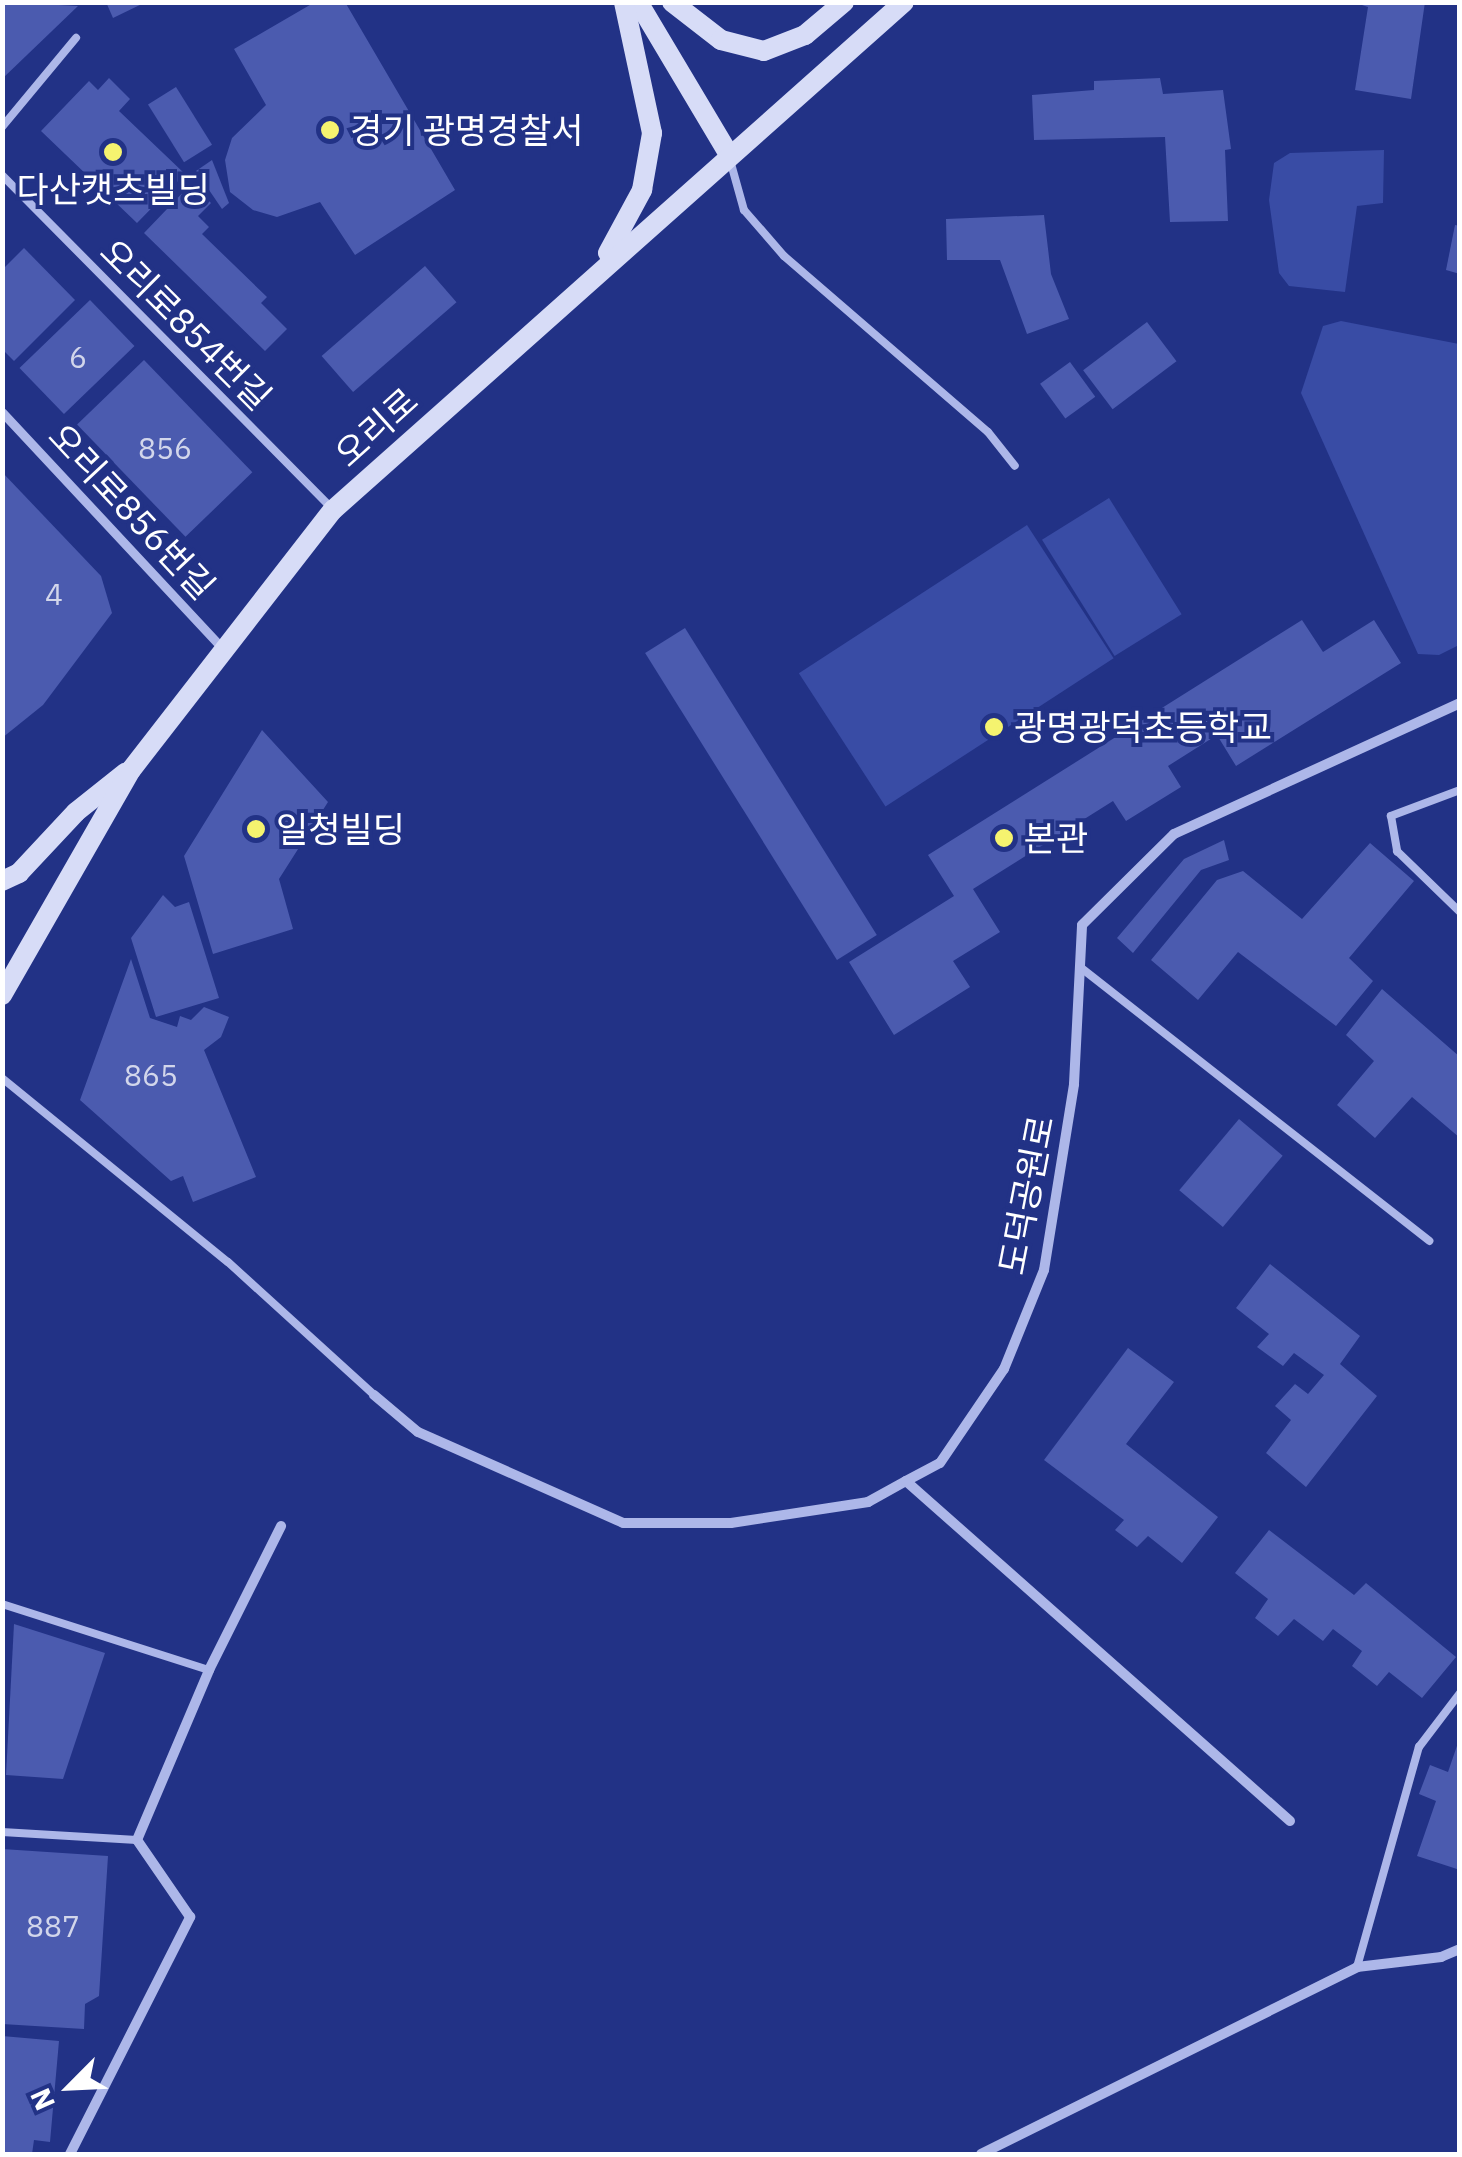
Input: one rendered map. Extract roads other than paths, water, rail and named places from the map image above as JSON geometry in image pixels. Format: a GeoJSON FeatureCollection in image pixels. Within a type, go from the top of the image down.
{"type":"FeatureCollection","features":[{"type":"Feature","properties":{"kind":"main road"},"geometry":{"type":"LineString","coordinates":[[598,271],[642,190],[652,133],[624,2]]}},
{"type":"Feature","properties":{"kind":"main road"},"geometry":{"type":"LineString","coordinates":[[638,2],[728,153]]}},
{"type":"Feature","properties":{"kind":"main road"},"geometry":{"type":"LineString","coordinates":[[672,2],[721,40],[764,51],[805,35],[844,2]]}},
{"type":"Feature","properties":{"kind":"main road","name":"오리로"},"geometry":{"type":"LineString","coordinates":[[2,995],[131,770],[220,647],[333,510],[728,153],[904,2]]}},
{"type":"Feature","properties":{"kind":"main road"},"geometry":{"type":"LineString","coordinates":[[2,881],[19,874],[76,812],[131,770]]}},
{"type":"Feature","properties":{"kind":"street","name":"오리로856번길"},"geometry":{"type":"LineString","coordinates":[[2,412],[220,647]]}},
{"type":"Feature","properties":{"kind":"street","name":"도덕공원로"},"geometry":{"type":"LineString","coordinates":[[374,1395],[418,1432],[623,1523],[731,1522],[868,1502],[940,1463],[1004,1369],[1044,1270],[1074,1084],[1082,924],[1174,834],[1460,703]]}},
{"type":"Feature","properties":{"kind":"street"},"geometry":{"type":"LineString","coordinates":[[906,1481],[1290,1820]]}},
{"type":"Feature","properties":{"kind":"street"},"geometry":{"type":"LineString","coordinates":[[70,2154],[190,1917],[137,1840],[209,1670],[281,1526]]}},
{"type":"Feature","properties":{"kind":"street"},"geometry":{"type":"LineString","coordinates":[[982,2154],[1357,1968],[1441,1958],[1459,1951]]}},
{"type":"Feature","properties":{"kind":"lane"},"geometry":{"type":"LineString","coordinates":[[2,127],[76,38]]}},
{"type":"Feature","properties":{"kind":"lane"},"geometry":{"type":"LineString","coordinates":[[728,153],[744,210],[784,256],[988,432],[1015,466]]}},
{"type":"Feature","properties":{"kind":"lane","name":"오리로854번길"},"geometry":{"type":"LineString","coordinates":[[2,176],[333,510]]}},
{"type":"Feature","properties":{"kind":"lane"},"geometry":{"type":"LineString","coordinates":[[1460,790],[1391,816],[1397,851],[1460,912]]}},
{"type":"Feature","properties":{"kind":"lane"},"geometry":{"type":"LineString","coordinates":[[1080,967],[1429,1241]]}},
{"type":"Feature","properties":{"kind":"lane"},"geometry":{"type":"LineString","coordinates":[[2,1078],[228,1262],[374,1395]]}},
{"type":"Feature","properties":{"kind":"lane"},"geometry":{"type":"LineString","coordinates":[[2,1604],[209,1670]]}},
{"type":"Feature","properties":{"kind":"lane"},"geometry":{"type":"LineString","coordinates":[[1357,1968],[1419,1748],[1460,1693]]}},
{"type":"Feature","properties":{"kind":"lane"},"geometry":{"type":"LineString","coordinates":[[2,1832],[137,1840]]}},
{"type":"Feature","properties":{"kind":"place","name":"경기 광명경찰서"},"geometry":{"type":"Point","coordinates":[330,130]}},
{"type":"Feature","properties":{"kind":"place","name":"다산캣츠빌딩"},"geometry":{"type":"Point","coordinates":[113,152]}},
{"type":"Feature","properties":{"kind":"place","name":"광명광덕초등학교"},"geometry":{"type":"Point","coordinates":[994,727]}},
{"type":"Feature","properties":{"kind":"place","name":"일청빌딩"},"geometry":{"type":"Point","coordinates":[256,829]}},
{"type":"Feature","properties":{"kind":"place","name":"본관"},"geometry":{"type":"Point","coordinates":[1004,838]}}]}
